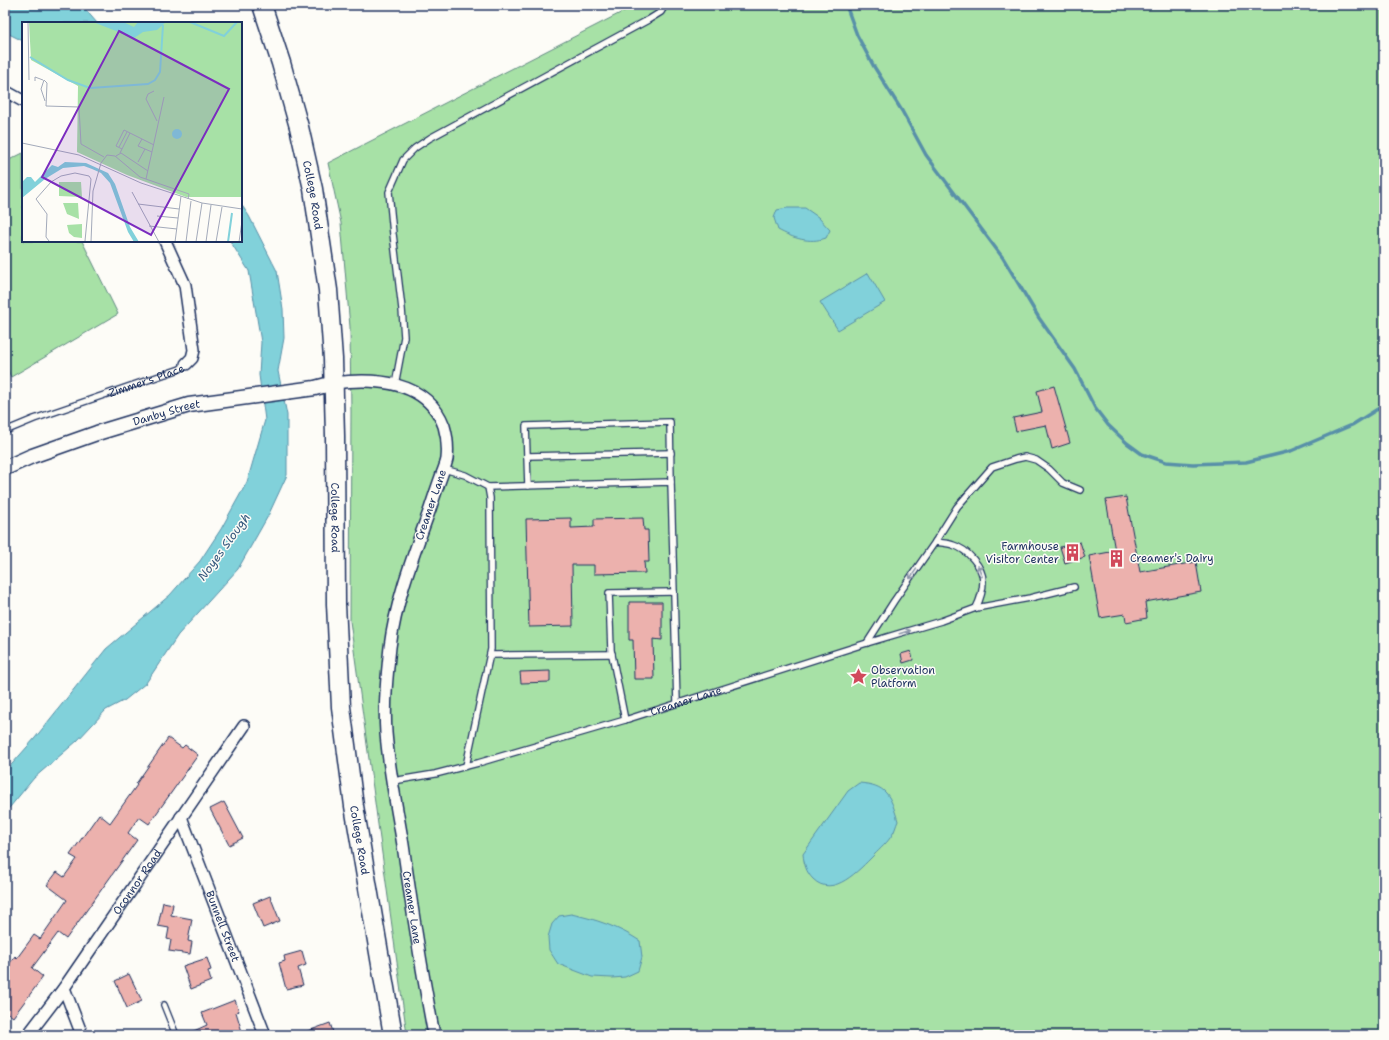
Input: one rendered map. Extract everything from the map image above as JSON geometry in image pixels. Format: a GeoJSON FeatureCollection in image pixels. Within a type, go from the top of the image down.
{"type":"FeatureCollection","features":[{"type":"Feature","properties":{"kind":"main road","name":"College Road"},"geometry":{"type":"LineString","coordinates":[[262,5],[292,97],[313,189],[328,290],[334,383],[336,604],[341,707],[354,806],[393,1035]]}},
{"type":"Feature","properties":{"kind":"street"},"geometry":{"type":"LineString","coordinates":[[5,91],[22,100]]}},
{"type":"Feature","properties":{"kind":"street","name":"Zimmer's Place"},"geometry":{"type":"LineString","coordinates":[[165,242],[185,285],[194,350],[192,358],[186,364]]}},
{"type":"Feature","properties":{"kind":"street","name":"Creamer Lane"},"geometry":{"type":"LineString","coordinates":[[334,383],[357,380],[406,387],[419,394],[438,414],[444,425],[447,439],[447,460],[396,611],[390,645],[385,708],[388,756],[393,780],[421,966],[434,1035]]}},
{"type":"Feature","properties":{"kind":"street","name":"Danby Street"},"geometry":{"type":"LineString","coordinates":[[5,468],[96,433],[189,405],[315,388],[334,383]]}},
{"type":"Feature","properties":{"kind":"street","name":"Oconnor Road"},"geometry":{"type":"LineString","coordinates":[[28,1035],[64,988],[244,726]]}},
{"type":"Feature","properties":{"kind":"street","name":"Bunnell Street"},"geometry":{"type":"LineString","coordinates":[[181,817],[265,1035]]}},
{"type":"Feature","properties":{"kind":"street"},"geometry":{"type":"LineString","coordinates":[[64,988],[82,1035]]}},
{"type":"Feature","properties":{"kind":"lane"},"geometry":{"type":"LineString","coordinates":[[395,385],[404,337],[389,192],[402,160],[415,148],[430,138],[648,20],[661,12],[665,5]]}},
{"type":"Feature","properties":{"kind":"lane","name":"Zimmer's Place"},"geometry":{"type":"LineString","coordinates":[[5,431],[34,419],[180,369],[186,364]]}},
{"type":"Feature","properties":{"kind":"lane"},"geometry":{"type":"LineString","coordinates":[[528,486],[526,426],[670,422],[677,703]]}},
{"type":"Feature","properties":{"kind":"lane"},"geometry":{"type":"LineString","coordinates":[[527,456],[671,453]]}},
{"type":"Feature","properties":{"kind":"lane"},"geometry":{"type":"LineString","coordinates":[[867,643],[957,507],[992,467],[1016,459],[1025,458],[1036,460],[1049,469],[1063,483],[1080,490]]}},
{"type":"Feature","properties":{"kind":"lane"},"geometry":{"type":"LineString","coordinates":[[444,469],[465,475],[488,487],[672,482]]}},
{"type":"Feature","properties":{"kind":"lane"},"geometry":{"type":"LineString","coordinates":[[466,766],[491,649],[490,498],[488,487]]}},
{"type":"Feature","properties":{"kind":"lane"},"geometry":{"type":"LineString","coordinates":[[935,542],[954,545],[967,553],[978,565],[983,580],[981,597],[976,608]]}},
{"type":"Feature","properties":{"kind":"lane","name":"Creamer Lane"},"geometry":{"type":"LineString","coordinates":[[393,780],[435,774],[466,766],[625,720],[941,621],[976,608],[1030,598],[1074,587]]}},
{"type":"Feature","properties":{"kind":"lane"},"geometry":{"type":"LineString","coordinates":[[625,720],[612,654],[610,592],[674,592]]}},
{"type":"Feature","properties":{"kind":"lane"},"geometry":{"type":"LineString","coordinates":[[490,655],[612,654]]}},
{"type":"Feature","properties":{"kind":"lane"},"geometry":{"type":"LineString","coordinates":[[164,1005],[176,1035]]}},
{"type":"Feature","properties":{"kind":"green space"},"geometry":{"type":"Polygon","coordinates":[[[636,5],[1384,5],[1384,1035],[407,1035],[350,621],[350,327],[341,223],[328,163],[636,5]]]}},
{"type":"Feature","properties":{"kind":"green space"},"geometry":{"type":"Polygon","coordinates":[[[22,154],[22,242],[82,242],[118,314],[11,377],[5,364],[5,162],[22,154]]]}},
{"type":"Feature","properties":{"kind":"water"},"geometry":{"type":"Polygon","coordinates":[[[5,5],[77,5],[85,9],[96,22],[22,22],[22,40],[5,32],[5,5]]]}},
{"type":"Feature","properties":{"kind":"water","name":"Noyes Slough"},"geometry":{"type":"Polygon","coordinates":[[[242,206],[249,216],[277,271],[283,309],[284,338],[278,371],[287,415],[287,475],[268,516],[238,569],[178,635],[146,683],[125,700],[106,710],[77,741],[34,778],[5,813],[5,772],[35,738],[106,649],[170,595],[200,561],[221,529],[247,482],[265,420],[259,375],[261,342],[249,271],[231,242],[242,242],[242,206]]]}},
{"type":"Feature","properties":{"kind":"water"},"geometry":{"type":"Polygon","coordinates":[[[787,208],[805,208],[818,217],[830,230],[826,238],[820,240],[801,239],[778,230],[774,218],[777,210],[787,208]]]}},
{"type":"Feature","properties":{"kind":"water"},"geometry":{"type":"Polygon","coordinates":[[[868,273],[885,302],[838,330],[820,302],[868,273]]]}},
{"type":"Feature","properties":{"kind":"water"},"geometry":{"type":"Polygon","coordinates":[[[859,783],[876,786],[882,789],[890,798],[898,821],[895,830],[886,843],[861,868],[845,880],[829,886],[821,884],[813,879],[807,871],[803,854],[848,791],[859,783]]]}},
{"type":"Feature","properties":{"kind":"water"},"geometry":{"type":"Polygon","coordinates":[[[571,914],[607,924],[640,941],[642,957],[638,971],[625,977],[592,977],[558,964],[549,950],[548,937],[552,924],[559,916],[571,914]]]}},
{"type":"Feature","properties":{"kind":"building"},"geometry":{"type":"Polygon","coordinates":[[[1054,386],[1070,443],[1052,449],[1046,425],[1016,431],[1013,418],[1042,412],[1037,391],[1054,386]]]}},
{"type":"Feature","properties":{"kind":"building","name":"Creamer's Dairy"},"geometry":{"type":"Polygon","coordinates":[[[1126,497],[1140,572],[1196,562],[1201,592],[1145,602],[1147,618],[1126,622],[1125,614],[1100,618],[1089,556],[1115,551],[1106,500],[1126,497]]]}},
{"type":"Feature","properties":{"kind":"building"},"geometry":{"type":"Polygon","coordinates":[[[571,518],[571,528],[594,527],[594,519],[643,518],[644,530],[648,530],[649,562],[644,562],[645,573],[594,574],[594,565],[572,565],[573,626],[529,627],[526,519],[571,518]]]}},
{"type":"Feature","properties":{"kind":"building","name":"Farmhouse Visitor Center"},"geometry":{"type":"Polygon","coordinates":[[[1080,542],[1085,557],[1065,563],[1060,547],[1080,542]]]}},
{"type":"Feature","properties":{"kind":"building"},"geometry":{"type":"Polygon","coordinates":[[[629,602],[662,602],[662,640],[653,639],[654,679],[634,679],[633,640],[629,640],[629,602]]]}},
{"type":"Feature","properties":{"kind":"building"},"geometry":{"type":"Polygon","coordinates":[[[911,651],[913,660],[903,663],[901,654],[911,651]]]}},
{"type":"Feature","properties":{"kind":"building"},"geometry":{"type":"Polygon","coordinates":[[[550,671],[550,682],[521,683],[520,672],[550,671]]]}},
{"type":"Feature","properties":{"kind":"building"},"geometry":{"type":"Polygon","coordinates":[[[168,738],[182,748],[185,745],[198,755],[149,824],[139,817],[128,833],[137,840],[66,939],[58,933],[32,968],[43,977],[13,1017],[5,1011],[5,970],[15,956],[17,958],[34,935],[40,939],[67,900],[47,885],[57,872],[64,877],[77,859],[70,855],[99,814],[110,823],[168,738]]]}},
{"type":"Feature","properties":{"kind":"building"},"geometry":{"type":"Polygon","coordinates":[[[224,802],[243,838],[229,845],[210,809],[224,802]]]}},
{"type":"Feature","properties":{"kind":"building"},"geometry":{"type":"Polygon","coordinates":[[[270,896],[280,921],[263,928],[253,903],[270,896]]]}},
{"type":"Feature","properties":{"kind":"building"},"geometry":{"type":"Polygon","coordinates":[[[163,902],[173,904],[171,915],[192,919],[188,941],[192,942],[190,954],[169,951],[171,940],[167,939],[169,928],[158,926],[163,902]]]}},
{"type":"Feature","properties":{"kind":"building"},"geometry":{"type":"Polygon","coordinates":[[[302,951],[306,965],[298,968],[303,985],[286,989],[279,963],[285,961],[284,956],[302,951]]]}},
{"type":"Feature","properties":{"kind":"building"},"geometry":{"type":"Polygon","coordinates":[[[207,958],[211,970],[208,971],[211,981],[191,989],[183,966],[207,958]]]}},
{"type":"Feature","properties":{"kind":"building"},"geometry":{"type":"Polygon","coordinates":[[[129,974],[142,1001],[127,1008],[115,981],[129,974]]]}},
{"type":"Feature","properties":{"kind":"building"},"geometry":{"type":"Polygon","coordinates":[[[235,1000],[239,1011],[236,1012],[243,1035],[185,1035],[207,1025],[202,1013],[235,1000]]]}},
{"type":"Feature","properties":{"kind":"building"},"geometry":{"type":"Polygon","coordinates":[[[330,1023],[334,1035],[300,1035],[300,1034],[330,1023]]]}},
{"type":"Feature","properties":{"kind":"waterway"},"geometry":{"type":"LineString","coordinates":[[846,5],[857,35],[926,155],[1003,258],[1039,318],[1075,369],[1095,408],[1108,425],[1127,443],[1142,454],[1166,462],[1193,464],[1246,462],[1291,451],[1352,425],[1384,405]]}},
{"type":"Feature","properties":{"kind":"place","name":"Farmhouse Visitor Center"},"geometry":{"type":"Point","coordinates":[1072,552]}},
{"type":"Feature","properties":{"kind":"place","name":"Creamer's Dairy"},"geometry":{"type":"Point","coordinates":[1117,558]}},
{"type":"Feature","properties":{"kind":"place","name":"Observation Platform"},"geometry":{"type":"Point","coordinates":[858,676]}}]}
